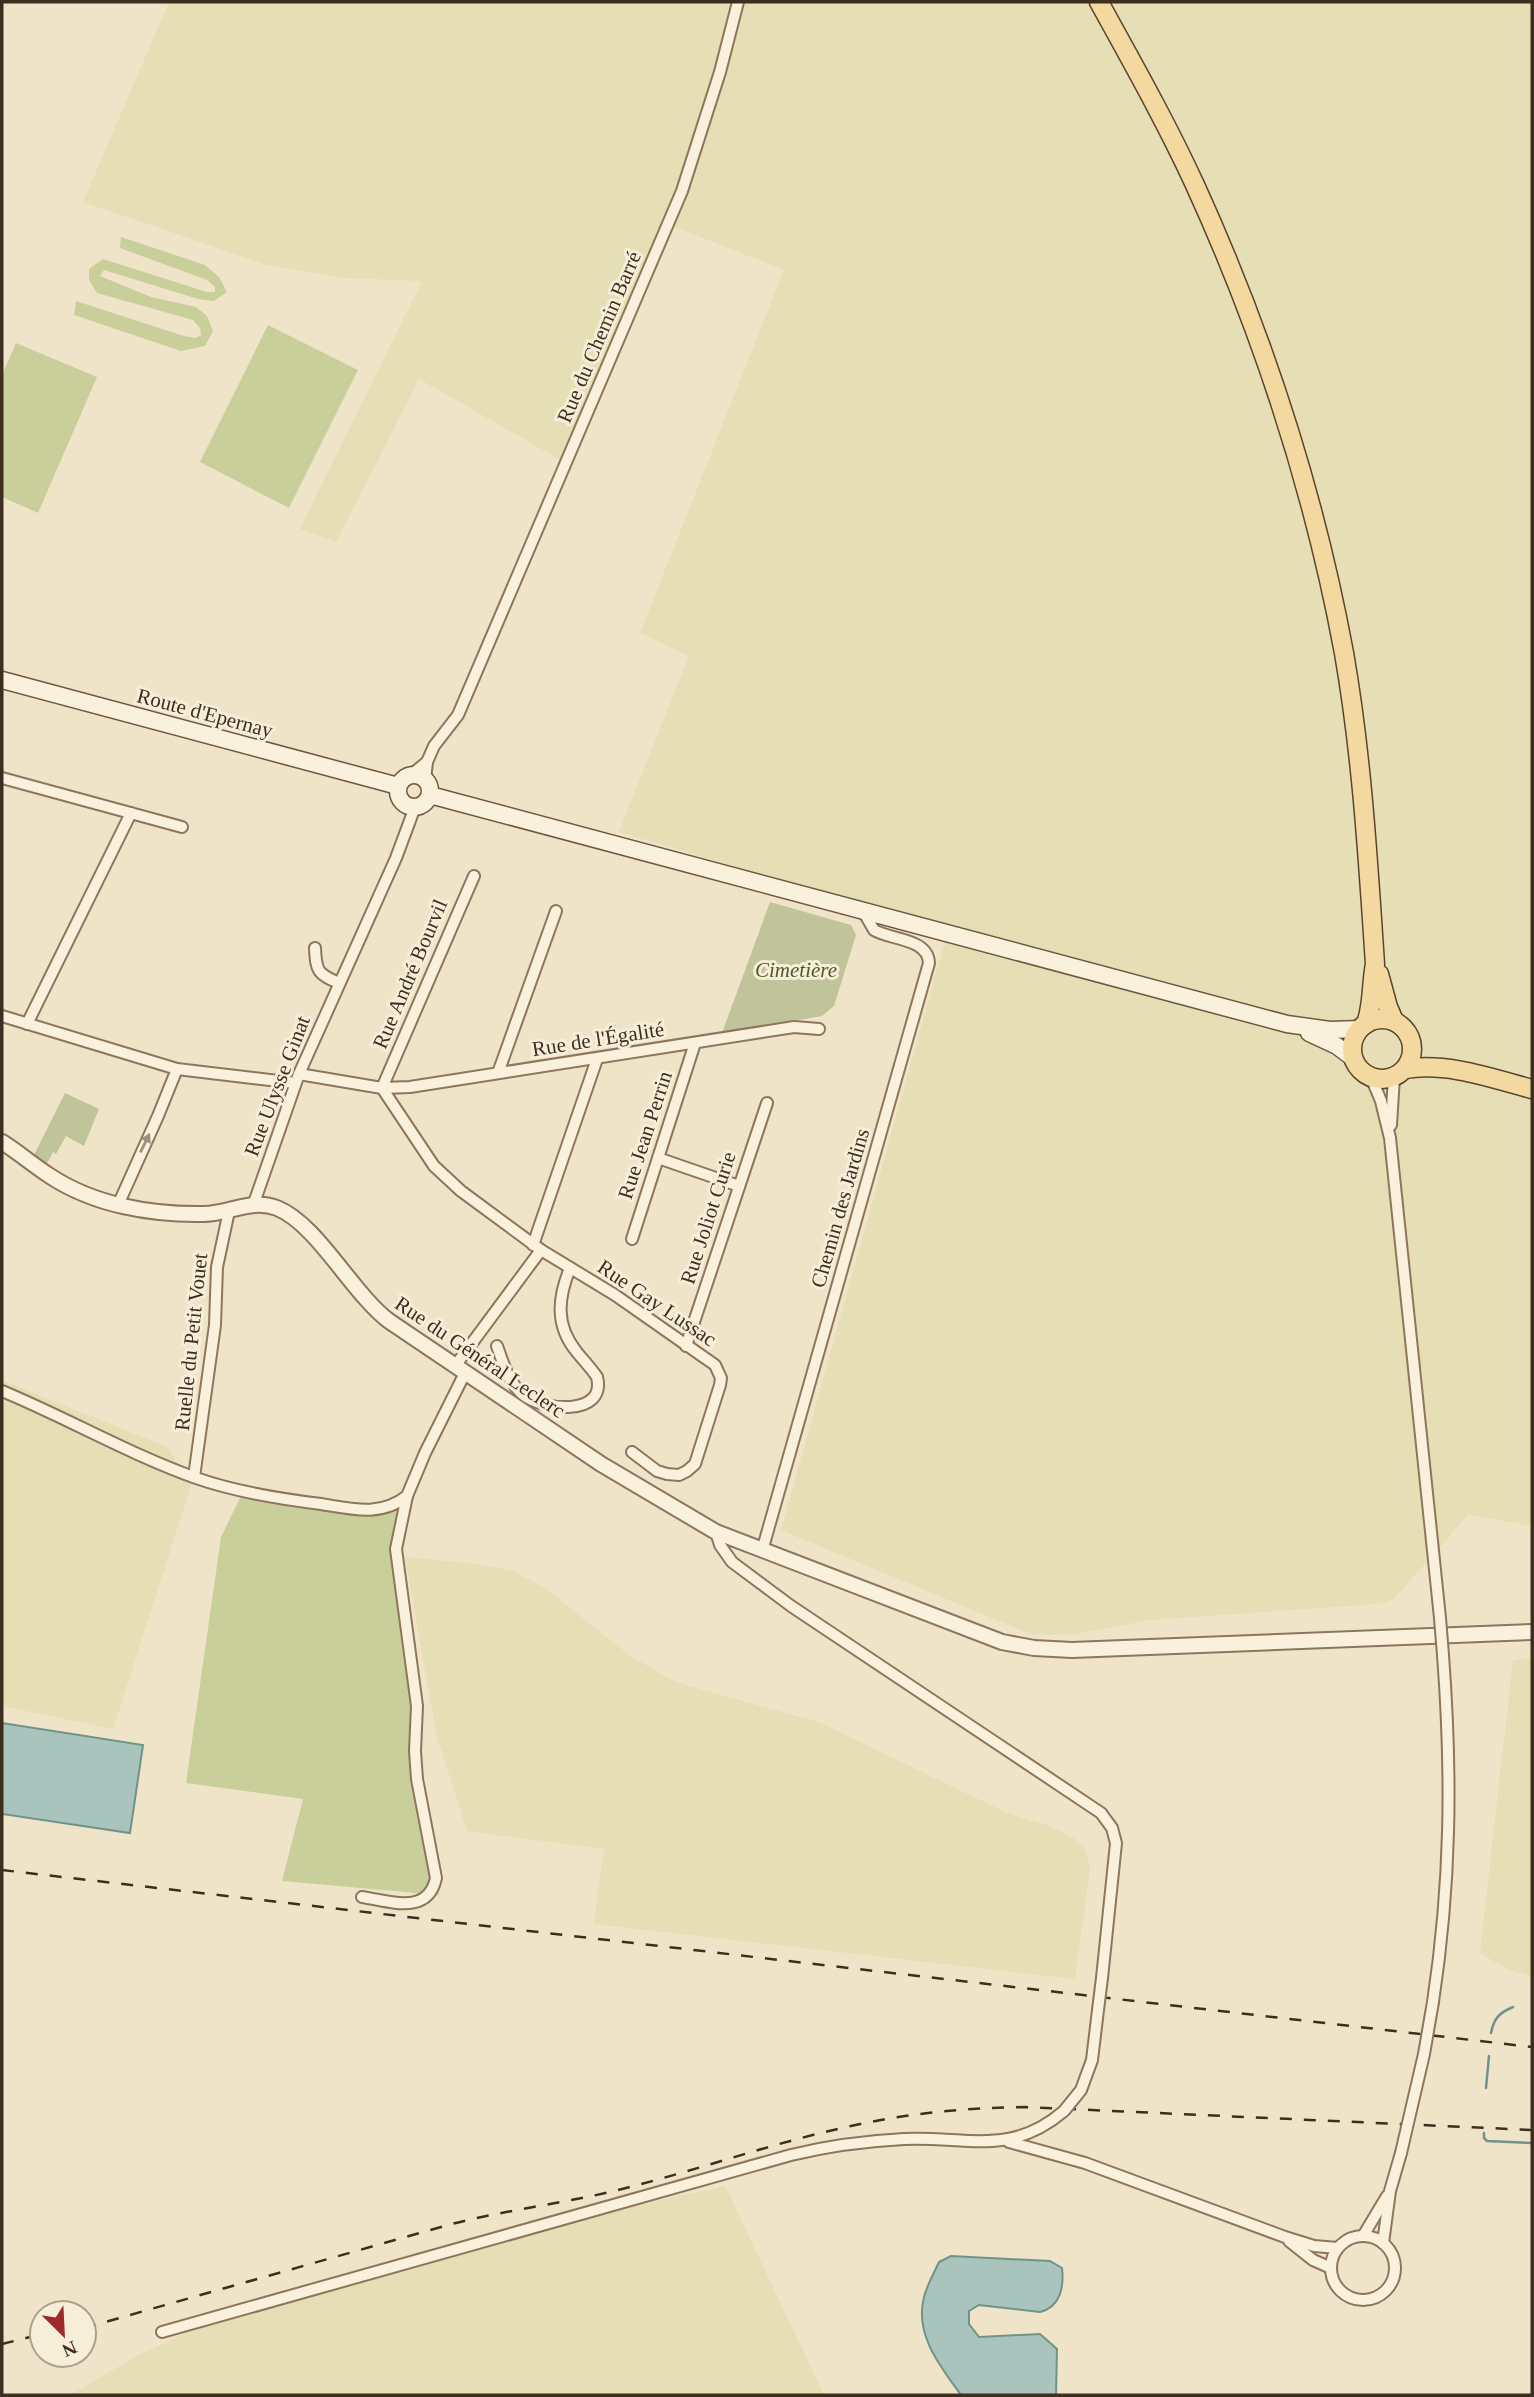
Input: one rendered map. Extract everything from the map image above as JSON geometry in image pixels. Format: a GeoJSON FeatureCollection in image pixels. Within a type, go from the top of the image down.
{"type":"FeatureCollection","features":[{"type":"Feature","properties":{"kind":"main road"},"geometry":{"type":"LineString","coordinates":[[1099,2],[1173,140],[1234,275],[1275,384],[1301,471],[1337,617],[1353,715],[1367,843],[1375,964],[1394,1021]]}},
{"type":"Feature","properties":{"kind":"main road","name":"Route d'Epernay"},"geometry":{"type":"LineString","coordinates":[[2,680],[416,784],[863,911],[1287,1024]]}},
{"type":"Feature","properties":{"kind":"main road"},"geometry":{"type":"LineString","coordinates":[[416,784],[421,807],[405,804],[401,800],[416,784]]}},
{"type":"Feature","properties":{"kind":"main road"},"geometry":{"type":"LineString","coordinates":[[1375,964],[1372,1001],[1352,1048],[1357,1066],[1378,1079],[1425,1067],[1468,1072],[1532,1089]]}},
{"type":"Feature","properties":{"kind":"main road"},"geometry":{"type":"LineString","coordinates":[[1287,1024],[1330,1030],[1363,1026],[1384,1019],[1394,1021],[1426,1052],[1468,1072]]}},
{"type":"Feature","properties":{"kind":"main road"},"geometry":{"type":"LineString","coordinates":[[1287,1024],[1326,1040],[1353,1058]]}},
{"type":"Feature","properties":{"kind":"main road"},"geometry":{"type":"LineString","coordinates":[[1399,1073],[1412,1056],[1411,1040]]}},
{"type":"Feature","properties":{"kind":"street","name":"Rue du Chemin Barré"},"geometry":{"type":"LineString","coordinates":[[416,784],[434,746],[458,716],[682,191],[720,72],[738,2]]}},
{"type":"Feature","properties":{"kind":"street"},"geometry":{"type":"LineString","coordinates":[[2,778],[182,827]]}},
{"type":"Feature","properties":{"kind":"street","name":"Rue Ulysse Ginat"},"geometry":{"type":"LineString","coordinates":[[254,1203],[297,1079],[396,858],[415,807]]}},
{"type":"Feature","properties":{"kind":"street"},"geometry":{"type":"LineString","coordinates":[[27,1024],[131,813]]}},
{"type":"Feature","properties":{"kind":"street","name":"Rue André Bourvil"},"geometry":{"type":"LineString","coordinates":[[382,1088],[474,876]]}},
{"type":"Feature","properties":{"kind":"street"},"geometry":{"type":"LineString","coordinates":[[498,1073],[555,911]]}},
{"type":"Feature","properties":{"kind":"street","name":"Chemin des Jardins"},"geometry":{"type":"LineString","coordinates":[[762,1551],[929,963],[929,957],[923,948],[874,930],[863,911]]}},
{"type":"Feature","properties":{"kind":"street"},"geometry":{"type":"LineString","coordinates":[[315,948],[318,971],[340,984]]}},
{"type":"Feature","properties":{"kind":"street","name":"Rue de l'Égalité"},"geometry":{"type":"LineString","coordinates":[[2,1016],[177,1069],[382,1088],[410,1087],[794,1027],[819,1029]]}},
{"type":"Feature","properties":{"kind":"street","name":"Rue Jean Perrin"},"geometry":{"type":"LineString","coordinates":[[632,1239],[695,1043]]}},
{"type":"Feature","properties":{"kind":"street"},"geometry":{"type":"LineString","coordinates":[[362,1897],[407,1904],[416,1902],[433,1889],[436,1878],[417,1779],[417,1706],[396,1560],[398,1532],[407,1496],[460,1369],[537,1247],[597,1059]]}},
{"type":"Feature","properties":{"kind":"street"},"geometry":{"type":"LineString","coordinates":[[118,1205],[177,1069]]}},
{"type":"Feature","properties":{"kind":"street"},"geometry":{"type":"LineString","coordinates":[[1390,1138],[1399,1073]]}},
{"type":"Feature","properties":{"kind":"street"},"geometry":{"type":"LineString","coordinates":[[1371,1077],[1381,1101],[1390,1138],[1440,1618],[1450,1746],[1450,1834],[1444,1920],[1433,2002],[1419,2075],[1390,2191],[1383,2243]]}},
{"type":"Feature","properties":{"kind":"street","name":"Rue Gay Lussac"},"geometry":{"type":"LineString","coordinates":[[382,1088],[422,1149],[448,1180],[537,1247],[615,1294],[715,1366],[721,1378],[695,1464],[679,1475],[667,1474],[657,1471],[632,1452]]}},
{"type":"Feature","properties":{"kind":"street","name":"Rue Joliot Curie"},"geometry":{"type":"LineString","coordinates":[[686,1346],[767,1103]]}},
{"type":"Feature","properties":{"kind":"street"},"geometry":{"type":"LineString","coordinates":[[2,1142],[57,1181],[118,1205],[172,1213],[207,1214],[254,1203]]}},
{"type":"Feature","properties":{"kind":"street"},"geometry":{"type":"LineString","coordinates":[[658,1158],[739,1186]]}},
{"type":"Feature","properties":{"kind":"street","name":"Rue du Général Leclerc"},"geometry":{"type":"LineString","coordinates":[[254,1203],[278,1208],[298,1221],[380,1314],[601,1464],[716,1532],[1002,1642],[1034,1648],[1072,1650],[1532,1632]]}},
{"type":"Feature","properties":{"kind":"street","name":"Ruelle du Petit Vouet"},"geometry":{"type":"LineString","coordinates":[[194,1478],[215,1325],[217,1267],[229,1211]]}},
{"type":"Feature","properties":{"kind":"street"},"geometry":{"type":"LineString","coordinates":[[498,1346],[513,1383],[535,1403],[561,1408],[580,1405],[592,1398],[598,1389],[597,1377],[570,1343],[560,1317],[561,1292],[570,1268]]}},
{"type":"Feature","properties":{"kind":"street"},"geometry":{"type":"LineString","coordinates":[[2,1391],[194,1478],[271,1498],[374,1509],[391,1507],[407,1496]]}},
{"type":"Feature","properties":{"kind":"street"},"geometry":{"type":"LineString","coordinates":[[716,1532],[720,1545],[732,1562],[781,1600],[1078,1796],[1108,1821],[1114,1834],[1116,1855],[1092,2060],[1081,2090],[1063,2111],[1037,2130],[1005,2141]]}},
{"type":"Feature","properties":{"kind":"street"},"geometry":{"type":"LineString","coordinates":[[162,2332],[806,2151],[906,2139],[1005,2141],[1085,2163],[1284,2237],[1314,2246],[1338,2248]]}},
{"type":"Feature","properties":{"kind":"street"},"geometry":{"type":"LineString","coordinates":[[1363,2236],[1390,2191]]}},
{"type":"Feature","properties":{"kind":"street"},"geometry":{"type":"LineString","coordinates":[[1363,2236],[1383,2243],[1395,2260],[1395,2275],[1389,2287],[1378,2297],[1357,2299],[1344,2293],[1335,2282],[1331,2268],[1338,2248],[1349,2239],[1363,2236]]}},
{"type":"Feature","properties":{"kind":"street"},"geometry":{"type":"LineString","coordinates":[[1284,2237],[1312,2260],[1331,2268]]}},
{"type":"Feature","properties":{"kind":"shaded area"},"geometry":{"type":"Polygon","coordinates":[[[169,2],[1532,2],[1532,1526],[1468,1515],[1394,1599],[1378,1604],[1150,1620],[1071,1635],[1030,1634],[781,1530],[948,930],[619,832],[689,656],[640,633],[784,270],[670,225],[564,462],[419,379],[336,542],[300,529],[422,281],[343,278],[267,265],[83,202],[169,2]]]}},
{"type":"Feature","properties":{"kind":"shaded area"},"geometry":{"type":"Polygon","coordinates":[[[2,1380],[167,1447],[191,1486],[113,1729],[2,1706],[2,1380]]]}},
{"type":"Feature","properties":{"kind":"shaded area"},"geometry":{"type":"Polygon","coordinates":[[[405,1557],[479,1564],[513,1571],[544,1587],[632,1657],[676,1682],[821,1723],[1005,1812],[1049,1826],[1074,1838],[1086,1850],[1090,1868],[1075,1979],[594,1924],[604,1849],[467,1831],[436,1733],[405,1557]]]}},
{"type":"Feature","properties":{"kind":"shaded area"},"geometry":{"type":"Polygon","coordinates":[[[1532,1658],[1532,1976],[1507,1969],[1480,1953],[1513,1660],[1532,1658]]]}},
{"type":"Feature","properties":{"kind":"shaded area"},"geometry":{"type":"Polygon","coordinates":[[[725,2186],[824,2395],[70,2395],[135,2357],[205,2324],[360,2279],[635,2206],[725,2186]]]}},
{"type":"Feature","properties":{"kind":"green space"},"geometry":{"type":"Polygon","coordinates":[[[121,237],[205,265],[219,277],[227,292],[214,301],[198,299],[104,270],[100,276],[151,297],[196,307],[207,316],[213,331],[205,346],[181,351],[74,315],[76,301],[184,336],[195,338],[201,335],[200,328],[193,320],[97,293],[89,280],[89,269],[103,259],[207,292],[215,292],[215,287],[207,280],[120,248],[121,237]]]}},
{"type":"Feature","properties":{"kind":"green space"},"geometry":{"type":"Polygon","coordinates":[[[268,325],[358,370],[289,508],[200,462],[268,325]]]}},
{"type":"Feature","properties":{"kind":"green space"},"geometry":{"type":"Polygon","coordinates":[[[16,343],[97,377],[38,513],[2,497],[2,375],[16,343]]]}},
{"type":"Feature","properties":{"kind":"green space","name":"Cimetière"},"geometry":{"type":"Polygon","coordinates":[[[770,902],[851,925],[856,935],[834,1006],[822,1016],[722,1033],[770,902]]]}},
{"type":"Feature","properties":{"kind":"green space"},"geometry":{"type":"Polygon","coordinates":[[[65,1093],[99,1109],[84,1146],[66,1136],[45,1167],[33,1157],[65,1093]]]}},
{"type":"Feature","properties":{"kind":"green space"},"geometry":{"type":"Polygon","coordinates":[[[240,1498],[396,1504],[426,1825],[439,1895],[282,1881],[303,1799],[186,1783],[221,1537],[240,1498]]]}},
{"type":"Feature","properties":{"kind":"water"},"geometry":{"type":"Polygon","coordinates":[[[2,1723],[143,1745],[130,1833],[2,1814],[2,1723]]]}},
{"type":"Feature","properties":{"kind":"water"},"geometry":{"type":"Polygon","coordinates":[[[951,2256],[1050,2261],[1062,2268],[1060,2295],[1053,2306],[1047,2309],[1040,2312],[979,2305],[969,2311],[969,2324],[979,2337],[1040,2334],[1057,2349],[1056,2395],[961,2395],[931,2350],[922,2311],[924,2297],[939,2262],[951,2256]]]}},
{"type":"Feature","properties":{"kind":"waterway"},"geometry":{"type":"LineString","coordinates":[[1491,2033],[1498,2017],[1513,2007]]}},
{"type":"Feature","properties":{"kind":"waterway"},"geometry":{"type":"LineString","coordinates":[[1486,2088],[1489,2056]]}},
{"type":"Feature","properties":{"kind":"waterway"},"geometry":{"type":"LineString","coordinates":[[1484,2133],[1487,2141],[1532,2143]]}},
{"type":"Feature","properties":{"kind":"railway"},"geometry":{"type":"LineString","coordinates":[[2,1870],[1532,2047]]}},
{"type":"Feature","properties":{"kind":"railway"},"geometry":{"type":"LineString","coordinates":[[98,2324],[448,2225],[607,2193],[823,2132],[916,2115],[1025,2107],[1532,2130]]}},
{"type":"Feature","properties":{"kind":"railway"},"geometry":{"type":"LineString","coordinates":[[2,2344],[28,2338]]}}]}
